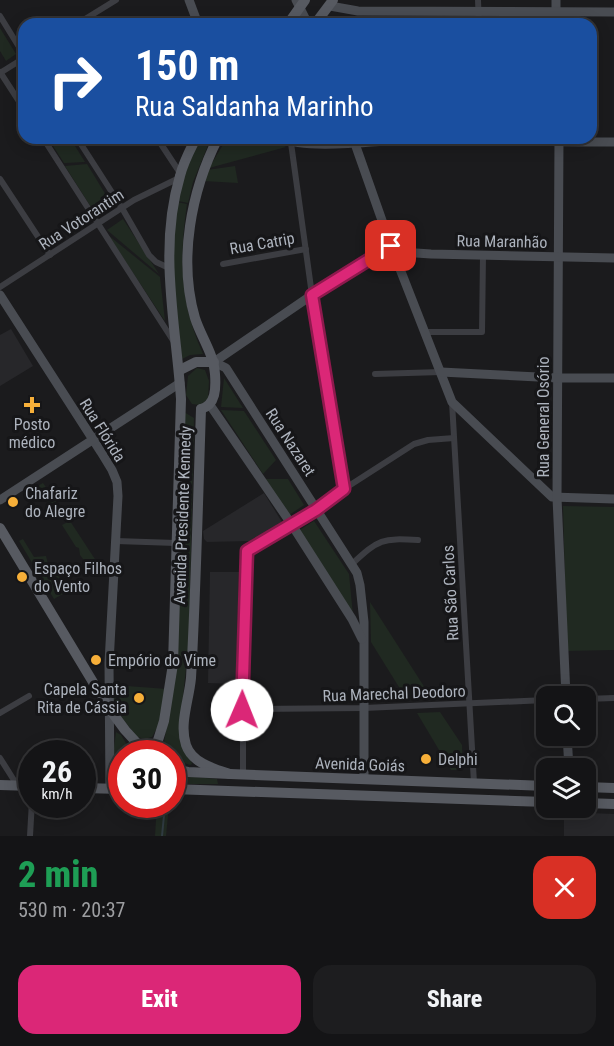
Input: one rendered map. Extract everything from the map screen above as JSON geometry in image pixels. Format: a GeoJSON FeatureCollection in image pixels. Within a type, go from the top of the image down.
{"type":"FeatureCollection","features":[{"type":"Feature","properties":{"kind":"main road"},"geometry":{"type":"LineString","coordinates":[[291,18],[300,3]]}},
{"type":"Feature","properties":{"kind":"main road"},"geometry":{"type":"LineString","coordinates":[[320,18],[332,3]]}},
{"type":"Feature","properties":{"kind":"main road"},"geometry":{"type":"LineString","coordinates":[[328,18],[332,3]]}},
{"type":"Feature","properties":{"kind":"main road","name":"Avenida Presidente Kennedy"},"geometry":{"type":"LineString","coordinates":[[159,740],[172,679],[181,399],[169,268],[170,238],[180,176],[193,144]]}},
{"type":"Feature","properties":{"kind":"main road","name":"Avenida Presidente Kennedy"},"geometry":{"type":"LineString","coordinates":[[215,144],[197,187],[189,244],[193,308],[214,362],[214,395],[206,407],[191,681],[184,735],[187,748],[193,756],[212,768],[230,774]]}},
{"type":"Feature","properties":{"kind":"main road"},"geometry":{"type":"LineString","coordinates":[[180,370],[196,362],[214,362]]}},
{"type":"Feature","properties":{"kind":"main road"},"geometry":{"type":"LineString","coordinates":[[181,399],[191,407],[206,407]]}},
{"type":"Feature","properties":{"kind":"main road"},"geometry":{"type":"LineString","coordinates":[[0,528],[108,707],[134,740]]}},
{"type":"Feature","properties":{"kind":"main road","name":"Avenida Goiás"},"geometry":{"type":"LineString","coordinates":[[186,772],[536,786]]}},
{"type":"Feature","properties":{"kind":"main road"},"geometry":{"type":"LineString","coordinates":[[199,789],[239,786],[243,783],[243,774]]}},
{"type":"Feature","properties":{"kind":"main road"},"geometry":{"type":"LineString","coordinates":[[0,785],[17,785]]}},
{"type":"Feature","properties":{"kind":"main road"},"geometry":{"type":"LineString","coordinates":[[596,787],[614,788]]}},
{"type":"Feature","properties":{"kind":"main road","name":"Avenida Goiás"},"geometry":{"type":"LineString","coordinates":[[186,789],[536,801]]}},
{"type":"Feature","properties":{"kind":"main road"},"geometry":{"type":"LineString","coordinates":[[596,803],[614,804]]}},
{"type":"Feature","properties":{"kind":"street"},"geometry":{"type":"LineString","coordinates":[[87,18],[116,0]]}},
{"type":"Feature","properties":{"kind":"street"},"geometry":{"type":"LineString","coordinates":[[189,0],[196,18]]}},
{"type":"Feature","properties":{"kind":"street"},"geometry":{"type":"LineString","coordinates":[[478,0],[479,18]]}},
{"type":"Feature","properties":{"kind":"street"},"geometry":{"type":"LineString","coordinates":[[556,0],[556,18]]}},
{"type":"Feature","properties":{"kind":"street"},"geometry":{"type":"LineString","coordinates":[[300,3],[306,18]]}},
{"type":"Feature","properties":{"kind":"street"},"geometry":{"type":"LineString","coordinates":[[332,3],[358,11],[614,12]]}},
{"type":"Feature","properties":{"kind":"street"},"geometry":{"type":"LineString","coordinates":[[0,16],[18,46]]}},
{"type":"Feature","properties":{"kind":"street"},"geometry":{"type":"LineString","coordinates":[[18,60],[0,73],[18,100]]}},
{"type":"Feature","properties":{"kind":"street"},"geometry":{"type":"LineString","coordinates":[[597,141],[614,142]]}},
{"type":"Feature","properties":{"kind":"street"},"geometry":{"type":"LineString","coordinates":[[47,144],[177,348]]}},
{"type":"Feature","properties":{"kind":"street"},"geometry":{"type":"LineString","coordinates":[[81,144],[149,255],[156,262],[169,268]]}},
{"type":"Feature","properties":{"kind":"street"},"geometry":{"type":"LineString","coordinates":[[161,144],[180,176]]}},
{"type":"Feature","properties":{"kind":"street"},"geometry":{"type":"LineString","coordinates":[[288,144],[344,489]]}},
{"type":"Feature","properties":{"kind":"street"},"geometry":{"type":"LineString","coordinates":[[355,144],[391,246],[452,402],[546,493],[557,498],[614,499]]}},
{"type":"Feature","properties":{"kind":"street","name":"Rua General Osório"},"geometry":{"type":"LineString","coordinates":[[559,144],[557,498],[566,686]]}},
{"type":"Feature","properties":{"kind":"street","name":"Rua Votorantim"},"geometry":{"type":"LineString","coordinates":[[0,287],[149,191],[180,176]]}},
{"type":"Feature","properties":{"kind":"street"},"geometry":{"type":"LineString","coordinates":[[0,179],[50,255]]}},
{"type":"Feature","properties":{"kind":"street"},"geometry":{"type":"LineString","coordinates":[[214,362],[312,295],[391,246]]}},
{"type":"Feature","properties":{"kind":"street","name":"Rua Maranhão"},"geometry":{"type":"LineString","coordinates":[[391,246],[401,252],[614,258]]}},
{"type":"Feature","properties":{"kind":"street","name":"Rua Catrip"},"geometry":{"type":"LineString","coordinates":[[223,264],[306,249]]}},
{"type":"Feature","properties":{"kind":"street"},"geometry":{"type":"LineString","coordinates":[[426,332],[482,332],[483,255]]}},
{"type":"Feature","properties":{"kind":"street","name":"Rua Flórida"},"geometry":{"type":"LineString","coordinates":[[0,296],[112,470],[117,483],[118,513],[110,618],[108,707],[111,740]]}},
{"type":"Feature","properties":{"kind":"street","name":"Rua Nazaret"},"geometry":{"type":"LineString","coordinates":[[214,362],[226,368],[352,564],[359,579],[364,645],[364,778]]}},
{"type":"Feature","properties":{"kind":"street"},"geometry":{"type":"LineString","coordinates":[[375,374],[441,372],[558,378],[614,378]]}},
{"type":"Feature","properties":{"kind":"street"},"geometry":{"type":"LineString","coordinates":[[0,500],[180,383]]}},
{"type":"Feature","properties":{"kind":"street","name":"Rua São Carlos"},"geometry":{"type":"LineString","coordinates":[[452,402],[474,783]]}},
{"type":"Feature","properties":{"kind":"street"},"geometry":{"type":"LineString","coordinates":[[206,407],[292,525],[352,619],[364,645]]}},
{"type":"Feature","properties":{"kind":"street"},"geometry":{"type":"LineString","coordinates":[[243,774],[242,710],[247,551],[316,510],[414,444],[428,440],[454,438]]}},
{"type":"Feature","properties":{"kind":"street"},"geometry":{"type":"LineString","coordinates":[[352,564],[382,541],[418,540]]}},
{"type":"Feature","properties":{"kind":"street"},"geometry":{"type":"LineString","coordinates":[[116,541],[176,543]]}},
{"type":"Feature","properties":{"kind":"street"},"geometry":{"type":"LineString","coordinates":[[352,619],[358,617],[363,610]]}},
{"type":"Feature","properties":{"kind":"street"},"geometry":{"type":"LineString","coordinates":[[0,713],[29,696]]}},
{"type":"Feature","properties":{"kind":"street"},"geometry":{"type":"LineString","coordinates":[[596,699],[614,698]]}},
{"type":"Feature","properties":{"kind":"street","name":"Rua Marechal Deodoro"},"geometry":{"type":"LineString","coordinates":[[242,710],[364,708],[536,701]]}},
{"type":"Feature","properties":{"kind":"street"},"geometry":{"type":"LineString","coordinates":[[0,758],[17,785]]}},
{"type":"Feature","properties":{"kind":"street"},"geometry":{"type":"LineString","coordinates":[[30,836],[31,818]]}},
{"type":"Feature","properties":{"kind":"shaded area"},"geometry":{"type":"Polygon","coordinates":[[[0,28],[16,54],[6,61],[0,51],[0,28]]]}},
{"type":"Feature","properties":{"kind":"shaded area"},"geometry":{"type":"Polygon","coordinates":[[[52,144],[74,144],[85,162],[64,163],[52,144]]]}},
{"type":"Feature","properties":{"kind":"shaded area"},"geometry":{"type":"Polygon","coordinates":[[[197,144],[209,144],[193,182],[188,203],[178,201],[183,178],[197,144]]]}},
{"type":"Feature","properties":{"kind":"shaded area"},"geometry":{"type":"Polygon","coordinates":[[[223,144],[282,144],[286,147],[209,168],[223,144]]]}},
{"type":"Feature","properties":{"kind":"shaded area"},"geometry":{"type":"Polygon","coordinates":[[[87,164],[112,205],[96,215],[65,166],[87,164]]]}},
{"type":"Feature","properties":{"kind":"shaded area"},"geometry":{"type":"Polygon","coordinates":[[[235,166],[238,183],[203,181],[207,170],[235,166]]]}},
{"type":"Feature","properties":{"kind":"shaded area"},"geometry":{"type":"Polygon","coordinates":[[[177,202],[187,204],[182,262],[183,280],[190,317],[203,354],[190,355],[182,359],[172,268],[177,202]]]}},
{"type":"Feature","properties":{"kind":"shaded area"},"geometry":{"type":"Polygon","coordinates":[[[123,219],[159,274],[107,230],[123,219]]]}},
{"type":"Feature","properties":{"kind":"shaded area"},"geometry":{"type":"Polygon","coordinates":[[[108,235],[160,277],[165,321],[108,235]]]}},
{"type":"Feature","properties":{"kind":"shaded area"},"geometry":{"type":"Polygon","coordinates":[[[11,329],[33,366],[0,386],[0,335],[11,329]]]}},
{"type":"Feature","properties":{"kind":"shaded area"},"geometry":{"type":"Polygon","coordinates":[[[197,368],[205,370],[209,381],[208,399],[200,405],[192,404],[186,395],[188,376],[197,368]]]}},
{"type":"Feature","properties":{"kind":"shaded area"},"geometry":{"type":"Polygon","coordinates":[[[224,378],[243,408],[221,407],[224,378]]]}},
{"type":"Feature","properties":{"kind":"shaded area"},"geometry":{"type":"Polygon","coordinates":[[[221,410],[244,411],[276,460],[263,474],[221,410]]]}},
{"type":"Feature","properties":{"kind":"shaded area"},"geometry":{"type":"Polygon","coordinates":[[[184,412],[194,418],[189,639],[180,740],[164,740],[175,681],[184,412]]]}},
{"type":"Feature","properties":{"kind":"shaded area"},"geometry":{"type":"Polygon","coordinates":[[[265,479],[288,479],[304,505],[289,515],[265,479]]]}},
{"type":"Feature","properties":{"kind":"shaded area"},"geometry":{"type":"Polygon","coordinates":[[[43,483],[65,514],[59,518],[38,489],[34,488],[43,483]]]}},
{"type":"Feature","properties":{"kind":"shaded area"},"geometry":{"type":"Polygon","coordinates":[[[264,493],[282,522],[250,541],[207,542],[204,539],[203,531],[264,493]]]}},
{"type":"Feature","properties":{"kind":"shaded area"},"geometry":{"type":"Polygon","coordinates":[[[563,506],[614,507],[614,650],[567,651],[563,506]]]}},
{"type":"Feature","properties":{"kind":"shaded area"},"geometry":{"type":"Polygon","coordinates":[[[70,521],[104,573],[95,575],[80,555],[79,548],[76,547],[62,525],[70,521]]]}},
{"type":"Feature","properties":{"kind":"shaded area"},"geometry":{"type":"Polygon","coordinates":[[[314,521],[349,574],[353,615],[298,531],[314,521]]]}},
{"type":"Feature","properties":{"kind":"shaded area"},"geometry":{"type":"Polygon","coordinates":[[[23,539],[34,557],[46,556],[48,564],[39,569],[41,572],[53,564],[70,590],[54,599],[19,541],[23,539]]]}},
{"type":"Feature","properties":{"kind":"shaded area"},"geometry":{"type":"Polygon","coordinates":[[[210,572],[239,572],[236,684],[208,683],[210,572]]]}},
{"type":"Feature","properties":{"kind":"shaded area"},"geometry":{"type":"Polygon","coordinates":[[[370,602],[432,699],[407,700],[371,642],[370,602]]]}},
{"type":"Feature","properties":{"kind":"shaded area"},"geometry":{"type":"Polygon","coordinates":[[[114,685],[167,689],[160,722],[152,737],[145,739],[137,737],[116,710],[113,701],[114,685]]]}},
{"type":"Feature","properties":{"kind":"shaded area"},"geometry":{"type":"Polygon","coordinates":[[[440,712],[462,745],[463,770],[451,770],[417,713],[440,712]]]}},
{"type":"Feature","properties":{"kind":"shaded area"},"geometry":{"type":"Polygon","coordinates":[[[116,732],[124,740],[115,740],[116,732]]]}},
{"type":"Feature","properties":{"kind":"shaded area"},"geometry":{"type":"Polygon","coordinates":[[[186,754],[191,760],[190,765],[186,764],[186,754]]]}},
{"type":"Feature","properties":{"kind":"shaded area"},"geometry":{"type":"Polygon","coordinates":[[[186,776],[217,779],[218,784],[186,784],[186,776]]]}},
{"type":"Feature","properties":{"kind":"shaded area"},"geometry":{"type":"Polygon","coordinates":[[[596,813],[614,814],[614,836],[564,836],[564,818],[596,818],[596,813]]]}},
{"type":"Feature","properties":{"kind":"shaded area"},"geometry":{"type":"Polygon","coordinates":[[[156,818],[168,818],[166,836],[155,836],[156,818]]]}},
{"type":"Feature","properties":{"kind":"waterway"},"geometry":{"type":"LineString","coordinates":[[162,836],[164,818]]}},
{"type":"Feature","properties":{"kind":"place","name":"Posto médico"},"geometry":{"type":"Point","coordinates":[32,405]}},
{"type":"Feature","properties":{"kind":"place","name":"Chafariz do Alegre"},"geometry":{"type":"Point","coordinates":[13,502]}},
{"type":"Feature","properties":{"kind":"place","name":"Espaço Filhos do Vento"},"geometry":{"type":"Point","coordinates":[22,577]}},
{"type":"Feature","properties":{"kind":"place","name":"Empório do Vime"},"geometry":{"type":"Point","coordinates":[96,660]}},
{"type":"Feature","properties":{"kind":"place","name":"Capela Santa Rita de Cássia"},"geometry":{"type":"Point","coordinates":[139,698]}},
{"type":"Feature","properties":{"kind":"place","name":"Delphi"},"geometry":{"type":"Point","coordinates":[426,759]}},
{"type":"Feature","properties":{"kind":"route"},"geometry":{"type":"LineString","coordinates":[[242,710],[247,551],[316,510],[344,489],[312,295],[391,246]]}}]}
